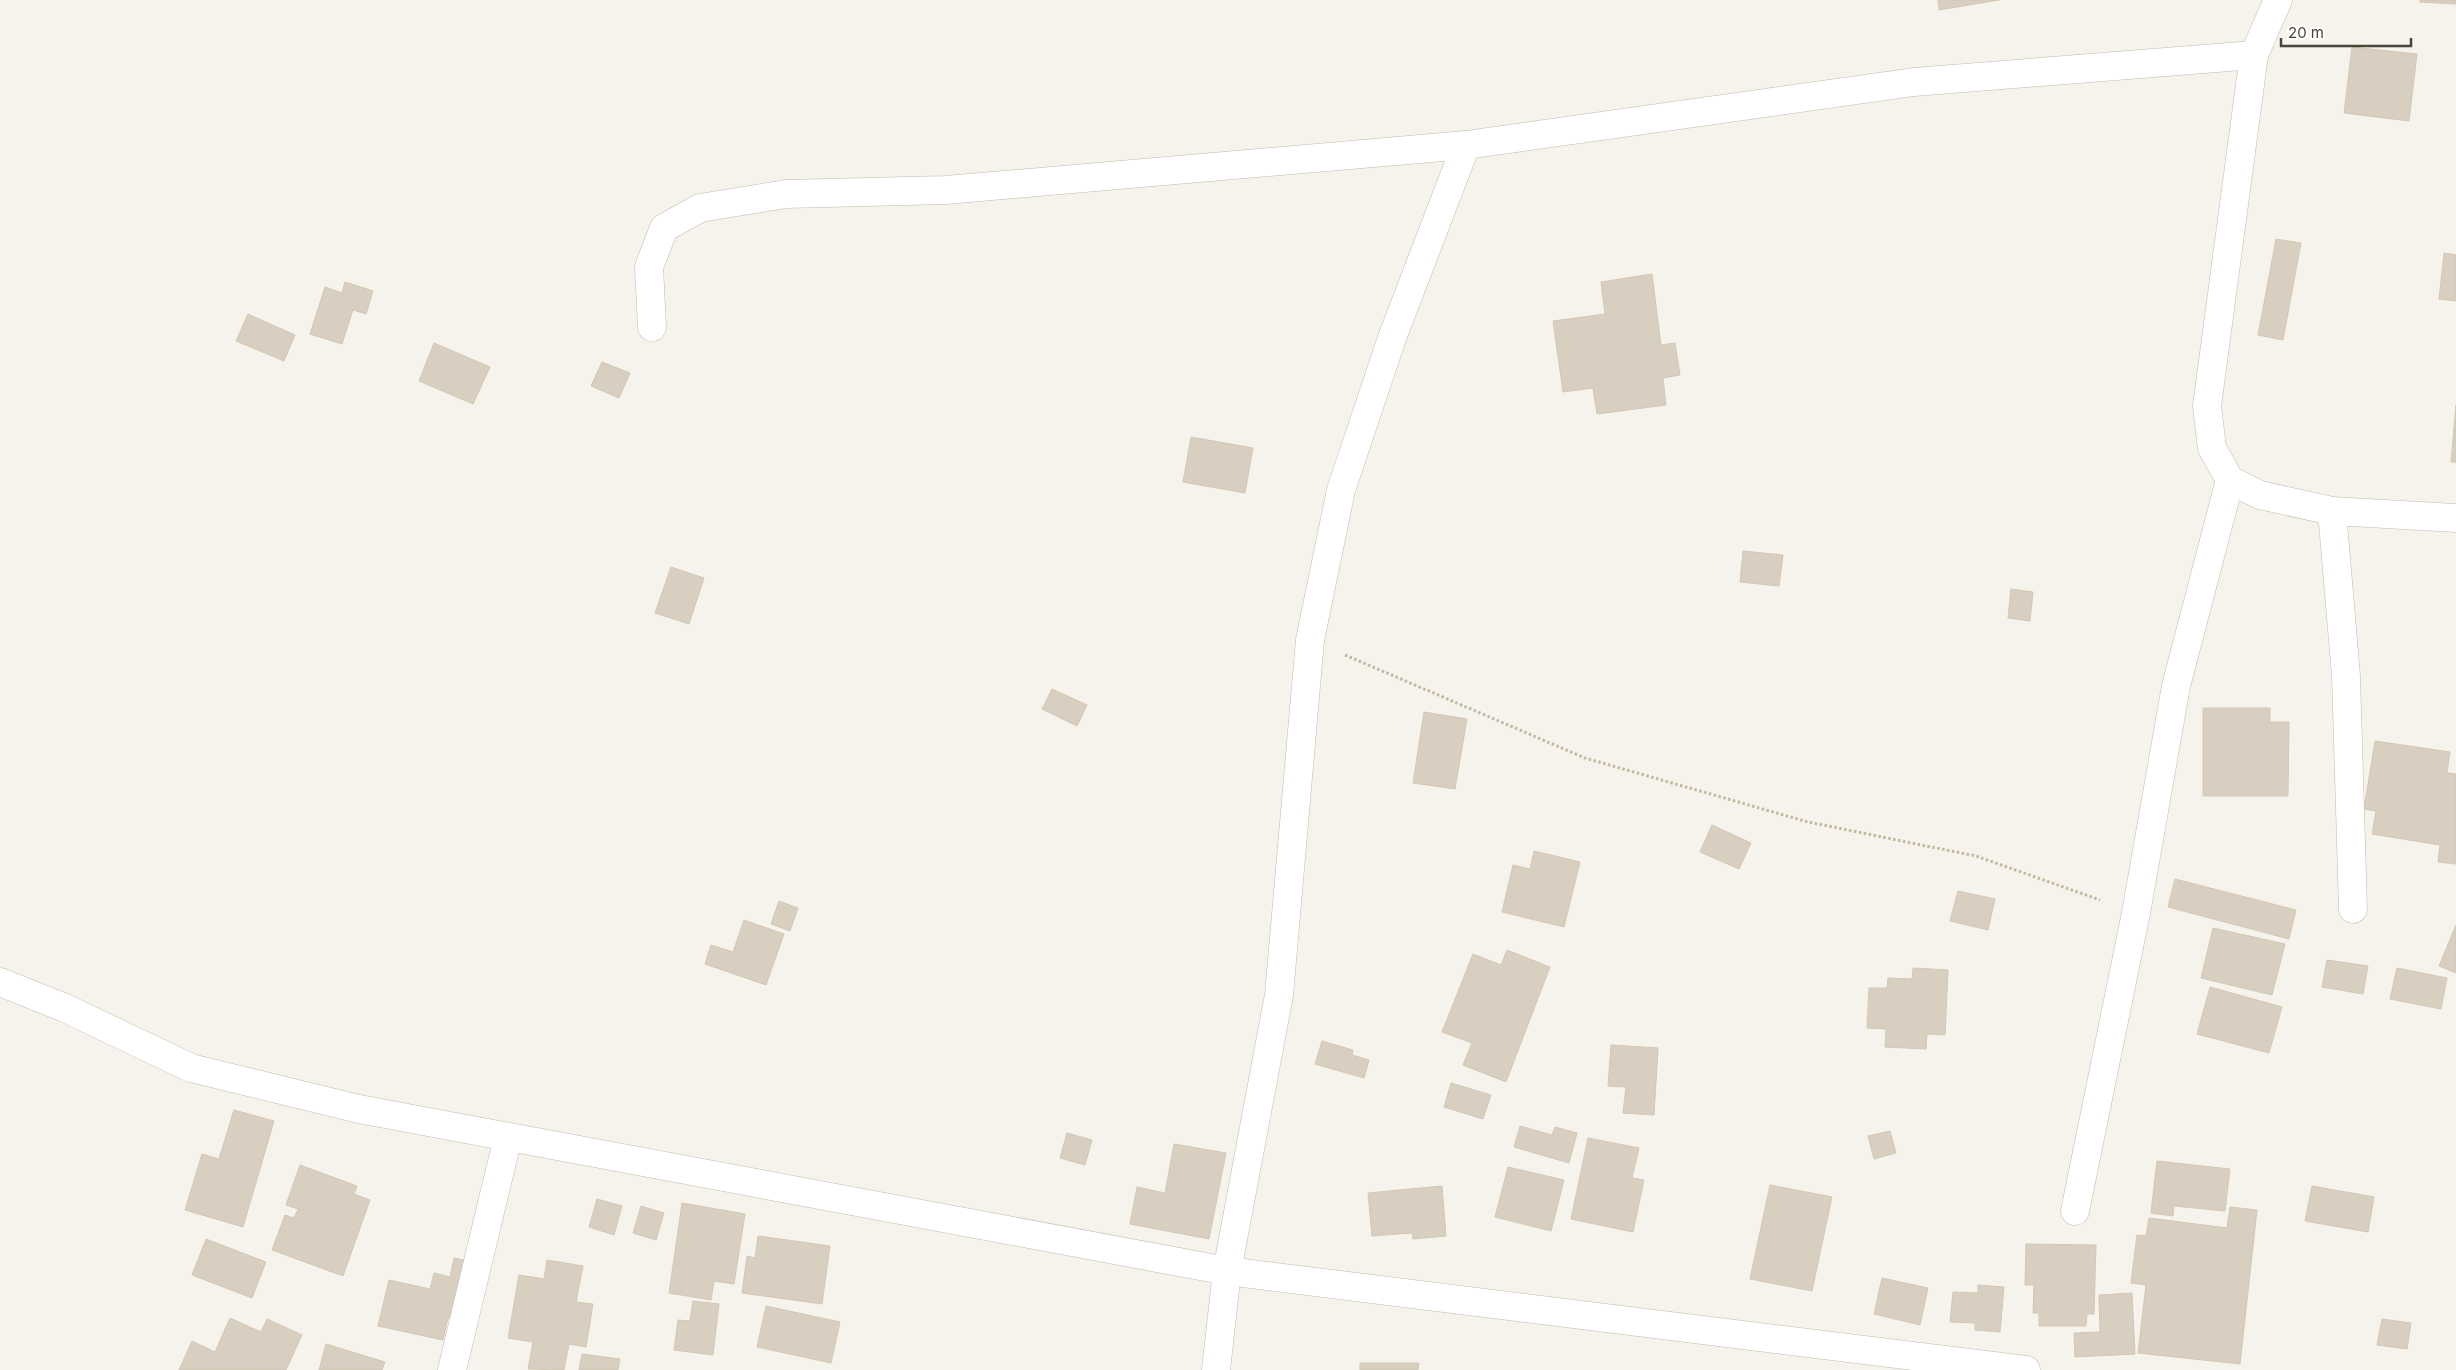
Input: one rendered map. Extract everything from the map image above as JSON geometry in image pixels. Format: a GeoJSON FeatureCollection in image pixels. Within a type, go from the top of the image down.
{"type":"FeatureCollection","features":[{"type":"Feature","properties":{"kind":"street"},"geometry":{"type":"LineString","coordinates":[[2278,0],[2254,55],[2206,406],[2212,448],[2230,480],[2260,495],[2332,511],[2456,518]]}},
{"type":"Feature","properties":{"kind":"street"},"geometry":{"type":"LineString","coordinates":[[652,327],[649,267],[664,228],[700,208],[786,194],[946,190],[1466,145],[1914,82],[2254,55]]}},
{"type":"Feature","properties":{"kind":"street"},"geometry":{"type":"LineString","coordinates":[[1216,1370],[1227,1271],[1280,995],[1310,640],[1341,490],[1392,338],[1466,145]]}},
{"type":"Feature","properties":{"kind":"street"},"geometry":{"type":"LineString","coordinates":[[2075,1211],[2136,912],[2176,686],[2230,480]]}},
{"type":"Feature","properties":{"kind":"street"},"geometry":{"type":"LineString","coordinates":[[2332,511],[2346,676],[2353,909]]}},
{"type":"Feature","properties":{"kind":"street"},"geometry":{"type":"LineString","coordinates":[[0,982],[65,1008],[191,1068],[359,1109],[1227,1271],[2012,1369]]}},
{"type":"Feature","properties":{"kind":"street"},"geometry":{"type":"LineString","coordinates":[[452,1370],[508,1137]]}},
{"type":"Feature","properties":{"kind":"path"},"geometry":{"type":"LineString","coordinates":[[1310,640],[1467,709],[1585,758],[1808,822],[1976,856],[2136,912]]}},
{"type":"Feature","properties":{"kind":"building"},"geometry":{"type":"Polygon","coordinates":[[[1938,0],[1999,0],[1939,10],[1938,0]]]}},
{"type":"Feature","properties":{"kind":"building"},"geometry":{"type":"Polygon","coordinates":[[[2420,0],[2456,0],[2456,4],[2420,2],[2420,0]]]}},
{"type":"Feature","properties":{"kind":"building"},"geometry":{"type":"Polygon","coordinates":[[[2352,47],[2417,54],[2409,121],[2344,113],[2352,47]]]}},
{"type":"Feature","properties":{"kind":"building"},"geometry":{"type":"Polygon","coordinates":[[[2276,239],[2301,243],[2283,340],[2258,335],[2276,239]]]}},
{"type":"Feature","properties":{"kind":"building"},"geometry":{"type":"Polygon","coordinates":[[[2444,253],[2456,255],[2456,301],[2439,299],[2444,253]]]}},
{"type":"Feature","properties":{"kind":"building"},"geometry":{"type":"Polygon","coordinates":[[[1652,274],[1661,345],[1675,343],[1680,375],[1663,378],[1666,405],[1597,414],[1593,388],[1563,392],[1553,321],[1605,314],[1601,282],[1652,274]]]}},
{"type":"Feature","properties":{"kind":"building"},"geometry":{"type":"Polygon","coordinates":[[[345,282],[373,291],[366,314],[353,310],[342,344],[310,334],[325,287],[342,293],[345,282]]]}},
{"type":"Feature","properties":{"kind":"building"},"geometry":{"type":"Polygon","coordinates":[[[248,314],[295,335],[284,361],[236,341],[248,314]]]}},
{"type":"Feature","properties":{"kind":"building"},"geometry":{"type":"Polygon","coordinates":[[[434,343],[490,367],[473,404],[419,381],[434,343]]]}},
{"type":"Feature","properties":{"kind":"building"},"geometry":{"type":"Polygon","coordinates":[[[602,362],[630,373],[619,398],[591,386],[602,362]]]}},
{"type":"Feature","properties":{"kind":"building"},"geometry":{"type":"Polygon","coordinates":[[[2456,405],[2456,462],[2451,462],[2456,405]]]}},
{"type":"Feature","properties":{"kind":"building"},"geometry":{"type":"Polygon","coordinates":[[[1191,437],[1253,448],[1245,493],[1183,482],[1191,437]]]}},
{"type":"Feature","properties":{"kind":"building"},"geometry":{"type":"Polygon","coordinates":[[[1743,551],[1783,555],[1779,586],[1740,582],[1743,551]]]}},
{"type":"Feature","properties":{"kind":"building"},"geometry":{"type":"Polygon","coordinates":[[[671,567],[704,578],[689,624],[655,613],[671,567]]]}},
{"type":"Feature","properties":{"kind":"building"},"geometry":{"type":"Polygon","coordinates":[[[2011,589],[2033,592],[2030,621],[2008,618],[2011,589]]]}},
{"type":"Feature","properties":{"kind":"building"},"geometry":{"type":"Polygon","coordinates":[[[1052,689],[1087,705],[1077,726],[1042,709],[1052,689]]]}},
{"type":"Feature","properties":{"kind":"building"},"geometry":{"type":"Polygon","coordinates":[[[2203,708],[2270,708],[2270,722],[2289,722],[2288,796],[2203,796],[2203,708]]]}},
{"type":"Feature","properties":{"kind":"building"},"geometry":{"type":"Polygon","coordinates":[[[1424,712],[1467,719],[1455,789],[1413,783],[1424,712]]]}},
{"type":"Feature","properties":{"kind":"building"},"geometry":{"type":"Polygon","coordinates":[[[2375,741],[2450,752],[2447,773],[2456,774],[2456,864],[2438,862],[2440,845],[2372,834],[2376,811],[2364,809],[2375,741]]]}},
{"type":"Feature","properties":{"kind":"building"},"geometry":{"type":"Polygon","coordinates":[[[1712,825],[1751,843],[1739,869],[1700,852],[1712,825]]]}},
{"type":"Feature","properties":{"kind":"building"},"geometry":{"type":"Polygon","coordinates":[[[1534,851],[1580,862],[1564,927],[1502,912],[1513,865],[1530,869],[1534,851]]]}},
{"type":"Feature","properties":{"kind":"building"},"geometry":{"type":"Polygon","coordinates":[[[2175,879],[2296,910],[2289,939],[2168,907],[2175,879]]]}},
{"type":"Feature","properties":{"kind":"building"},"geometry":{"type":"Polygon","coordinates":[[[1958,891],[1995,899],[1988,930],[1950,921],[1958,891]]]}},
{"type":"Feature","properties":{"kind":"building"},"geometry":{"type":"Polygon","coordinates":[[[779,901],[798,908],[790,931],[771,924],[779,901]]]}},
{"type":"Feature","properties":{"kind":"building"},"geometry":{"type":"Polygon","coordinates":[[[744,920],[784,934],[766,985],[705,964],[711,945],[733,952],[744,920]]]}},
{"type":"Feature","properties":{"kind":"building"},"geometry":{"type":"Polygon","coordinates":[[[2456,925],[2456,973],[2439,966],[2456,925]]]}},
{"type":"Feature","properties":{"kind":"building"},"geometry":{"type":"Polygon","coordinates":[[[2213,928],[2285,944],[2272,995],[2201,978],[2213,928]]]}},
{"type":"Feature","properties":{"kind":"building"},"geometry":{"type":"Polygon","coordinates":[[[1507,950],[1550,967],[1506,1082],[1463,1065],[1472,1043],[1442,1032],[1473,954],[1501,965],[1507,950]]]}},
{"type":"Feature","properties":{"kind":"building"},"geometry":{"type":"Polygon","coordinates":[[[2327,960],[2368,966],[2363,994],[2322,987],[2327,960]]]}},
{"type":"Feature","properties":{"kind":"building"},"geometry":{"type":"Polygon","coordinates":[[[1913,968],[1948,970],[1945,1035],[1927,1034],[1926,1049],[1885,1047],[1886,1029],[1867,1028],[1869,988],[1887,988],[1888,978],[1912,979],[1913,968]]]}},
{"type":"Feature","properties":{"kind":"building"},"geometry":{"type":"Polygon","coordinates":[[[2397,968],[2447,978],[2441,1009],[2390,999],[2397,968]]]}},
{"type":"Feature","properties":{"kind":"building"},"geometry":{"type":"Polygon","coordinates":[[[2210,987],[2282,1007],[2269,1053],[2197,1034],[2210,987]]]}},
{"type":"Feature","properties":{"kind":"building"},"geometry":{"type":"Polygon","coordinates":[[[1322,1041],[1353,1050],[1352,1055],[1369,1060],[1364,1078],[1315,1064],[1322,1041]]]}},
{"type":"Feature","properties":{"kind":"building"},"geometry":{"type":"Polygon","coordinates":[[[1611,1045],[1658,1048],[1654,1115],[1623,1113],[1626,1087],[1608,1086],[1611,1045]]]}},
{"type":"Feature","properties":{"kind":"building"},"geometry":{"type":"Polygon","coordinates":[[[1451,1083],[1491,1095],[1483,1119],[1444,1107],[1451,1083]]]}},
{"type":"Feature","properties":{"kind":"building"},"geometry":{"type":"Polygon","coordinates":[[[234,1110],[274,1121],[243,1227],[185,1210],[202,1154],[219,1159],[234,1110]]]}},
{"type":"Feature","properties":{"kind":"building"},"geometry":{"type":"Polygon","coordinates":[[[1520,1126],[1552,1135],[1555,1127],[1577,1133],[1569,1163],[1514,1147],[1520,1126]]]}},
{"type":"Feature","properties":{"kind":"building"},"geometry":{"type":"Polygon","coordinates":[[[1890,1131],[1896,1153],[1874,1159],[1868,1136],[1890,1131]]]}},
{"type":"Feature","properties":{"kind":"building"},"geometry":{"type":"Polygon","coordinates":[[[1067,1133],[1092,1140],[1085,1165],[1060,1158],[1067,1133]]]}},
{"type":"Feature","properties":{"kind":"building"},"geometry":{"type":"Polygon","coordinates":[[[1588,1138],[1639,1148],[1632,1178],[1644,1180],[1633,1232],[1571,1219],[1588,1138]]]}},
{"type":"Feature","properties":{"kind":"building"},"geometry":{"type":"Polygon","coordinates":[[[1174,1144],[1226,1153],[1209,1239],[1130,1224],[1137,1187],[1165,1193],[1174,1144]]]}},
{"type":"Feature","properties":{"kind":"building"},"geometry":{"type":"Polygon","coordinates":[[[2157,1161],[2230,1169],[2225,1211],[2174,1206],[2173,1216],[2151,1213],[2157,1161]]]}},
{"type":"Feature","properties":{"kind":"building"},"geometry":{"type":"Polygon","coordinates":[[[300,1165],[357,1186],[354,1194],[370,1200],[343,1276],[272,1250],[285,1215],[294,1218],[298,1209],[286,1205],[300,1165]]]}},
{"type":"Feature","properties":{"kind":"building"},"geometry":{"type":"Polygon","coordinates":[[[1508,1167],[1564,1180],[1551,1231],[1495,1217],[1508,1167]]]}},
{"type":"Feature","properties":{"kind":"building"},"geometry":{"type":"Polygon","coordinates":[[[1770,1185],[1832,1197],[1812,1291],[1750,1279],[1770,1185]]]}},
{"type":"Feature","properties":{"kind":"building"},"geometry":{"type":"Polygon","coordinates":[[[1442,1186],[1446,1236],[1413,1239],[1412,1233],[1372,1236],[1368,1193],[1442,1186]]]}},
{"type":"Feature","properties":{"kind":"building"},"geometry":{"type":"Polygon","coordinates":[[[2312,1186],[2374,1197],[2368,1232],[2305,1221],[2312,1186]]]}},
{"type":"Feature","properties":{"kind":"building"},"geometry":{"type":"Polygon","coordinates":[[[597,1199],[622,1206],[614,1235],[589,1227],[597,1199]]]}},
{"type":"Feature","properties":{"kind":"building"},"geometry":{"type":"Polygon","coordinates":[[[682,1203],[745,1214],[734,1284],[714,1281],[711,1300],[669,1293],[682,1203]]]}},
{"type":"Feature","properties":{"kind":"building"},"geometry":{"type":"Polygon","coordinates":[[[641,1206],[664,1213],[656,1240],[633,1233],[641,1206]]]}},
{"type":"Feature","properties":{"kind":"building"},"geometry":{"type":"Polygon","coordinates":[[[2230,1207],[2257,1210],[2240,1364],[2138,1353],[2146,1285],[2131,1283],[2137,1235],[2146,1236],[2149,1218],[2227,1228],[2230,1207]]]}},
{"type":"Feature","properties":{"kind":"building"},"geometry":{"type":"Polygon","coordinates":[[[758,1236],[830,1246],[822,1304],[742,1293],[747,1256],[755,1258],[758,1236]]]}},
{"type":"Feature","properties":{"kind":"building"},"geometry":{"type":"Polygon","coordinates":[[[206,1239],[266,1262],[252,1298],[192,1275],[206,1239]]]}},
{"type":"Feature","properties":{"kind":"building"},"geometry":{"type":"Polygon","coordinates":[[[2026,1244],[2096,1245],[2094,1314],[2087,1314],[2086,1326],[2039,1326],[2039,1313],[2033,1313],[2034,1285],[2025,1285],[2026,1244]]]}},
{"type":"Feature","properties":{"kind":"building"},"geometry":{"type":"Polygon","coordinates":[[[454,1258],[472,1262],[459,1320],[448,1318],[443,1340],[378,1326],[389,1280],[430,1289],[434,1273],[450,1277],[454,1258]]]}},
{"type":"Feature","properties":{"kind":"building"},"geometry":{"type":"Polygon","coordinates":[[[547,1260],[583,1266],[576,1302],[593,1304],[586,1347],[569,1344],[564,1370],[528,1369],[533,1342],[508,1338],[519,1275],[544,1279],[547,1260]]]}},
{"type":"Feature","properties":{"kind":"building"},"geometry":{"type":"Polygon","coordinates":[[[1882,1278],[1928,1288],[1920,1325],[1874,1314],[1882,1278]]]}},
{"type":"Feature","properties":{"kind":"building"},"geometry":{"type":"Polygon","coordinates":[[[1978,1285],[2004,1287],[2000,1332],[1975,1330],[1975,1323],[1950,1322],[1953,1292],[1978,1293],[1978,1285]]]}},
{"type":"Feature","properties":{"kind":"building"},"geometry":{"type":"Polygon","coordinates":[[[2132,1293],[2135,1354],[2075,1357],[2074,1333],[2100,1332],[2099,1295],[2132,1293]]]}},
{"type":"Feature","properties":{"kind":"building"},"geometry":{"type":"Polygon","coordinates":[[[693,1301],[719,1304],[713,1355],[674,1350],[678,1320],[690,1321],[693,1301]]]}},
{"type":"Feature","properties":{"kind":"building"},"geometry":{"type":"Polygon","coordinates":[[[766,1306],[840,1322],[831,1363],[757,1347],[766,1306]]]}},
{"type":"Feature","properties":{"kind":"building"},"geometry":{"type":"Polygon","coordinates":[[[230,1318],[261,1332],[267,1319],[302,1335],[286,1370],[179,1370],[192,1341],[215,1352],[230,1318]]]}},
{"type":"Feature","properties":{"kind":"building"},"geometry":{"type":"Polygon","coordinates":[[[2382,1319],[2411,1323],[2407,1349],[2377,1345],[2382,1319]]]}},
{"type":"Feature","properties":{"kind":"building"},"geometry":{"type":"Polygon","coordinates":[[[326,1344],[385,1362],[382,1370],[319,1370],[326,1344]]]}},
{"type":"Feature","properties":{"kind":"building"},"geometry":{"type":"Polygon","coordinates":[[[582,1354],[620,1359],[618,1370],[579,1370],[582,1354]]]}},
{"type":"Feature","properties":{"kind":"building"},"geometry":{"type":"Polygon","coordinates":[[[1360,1363],[1419,1363],[1418,1370],[1360,1370],[1360,1363]]]}}]}
